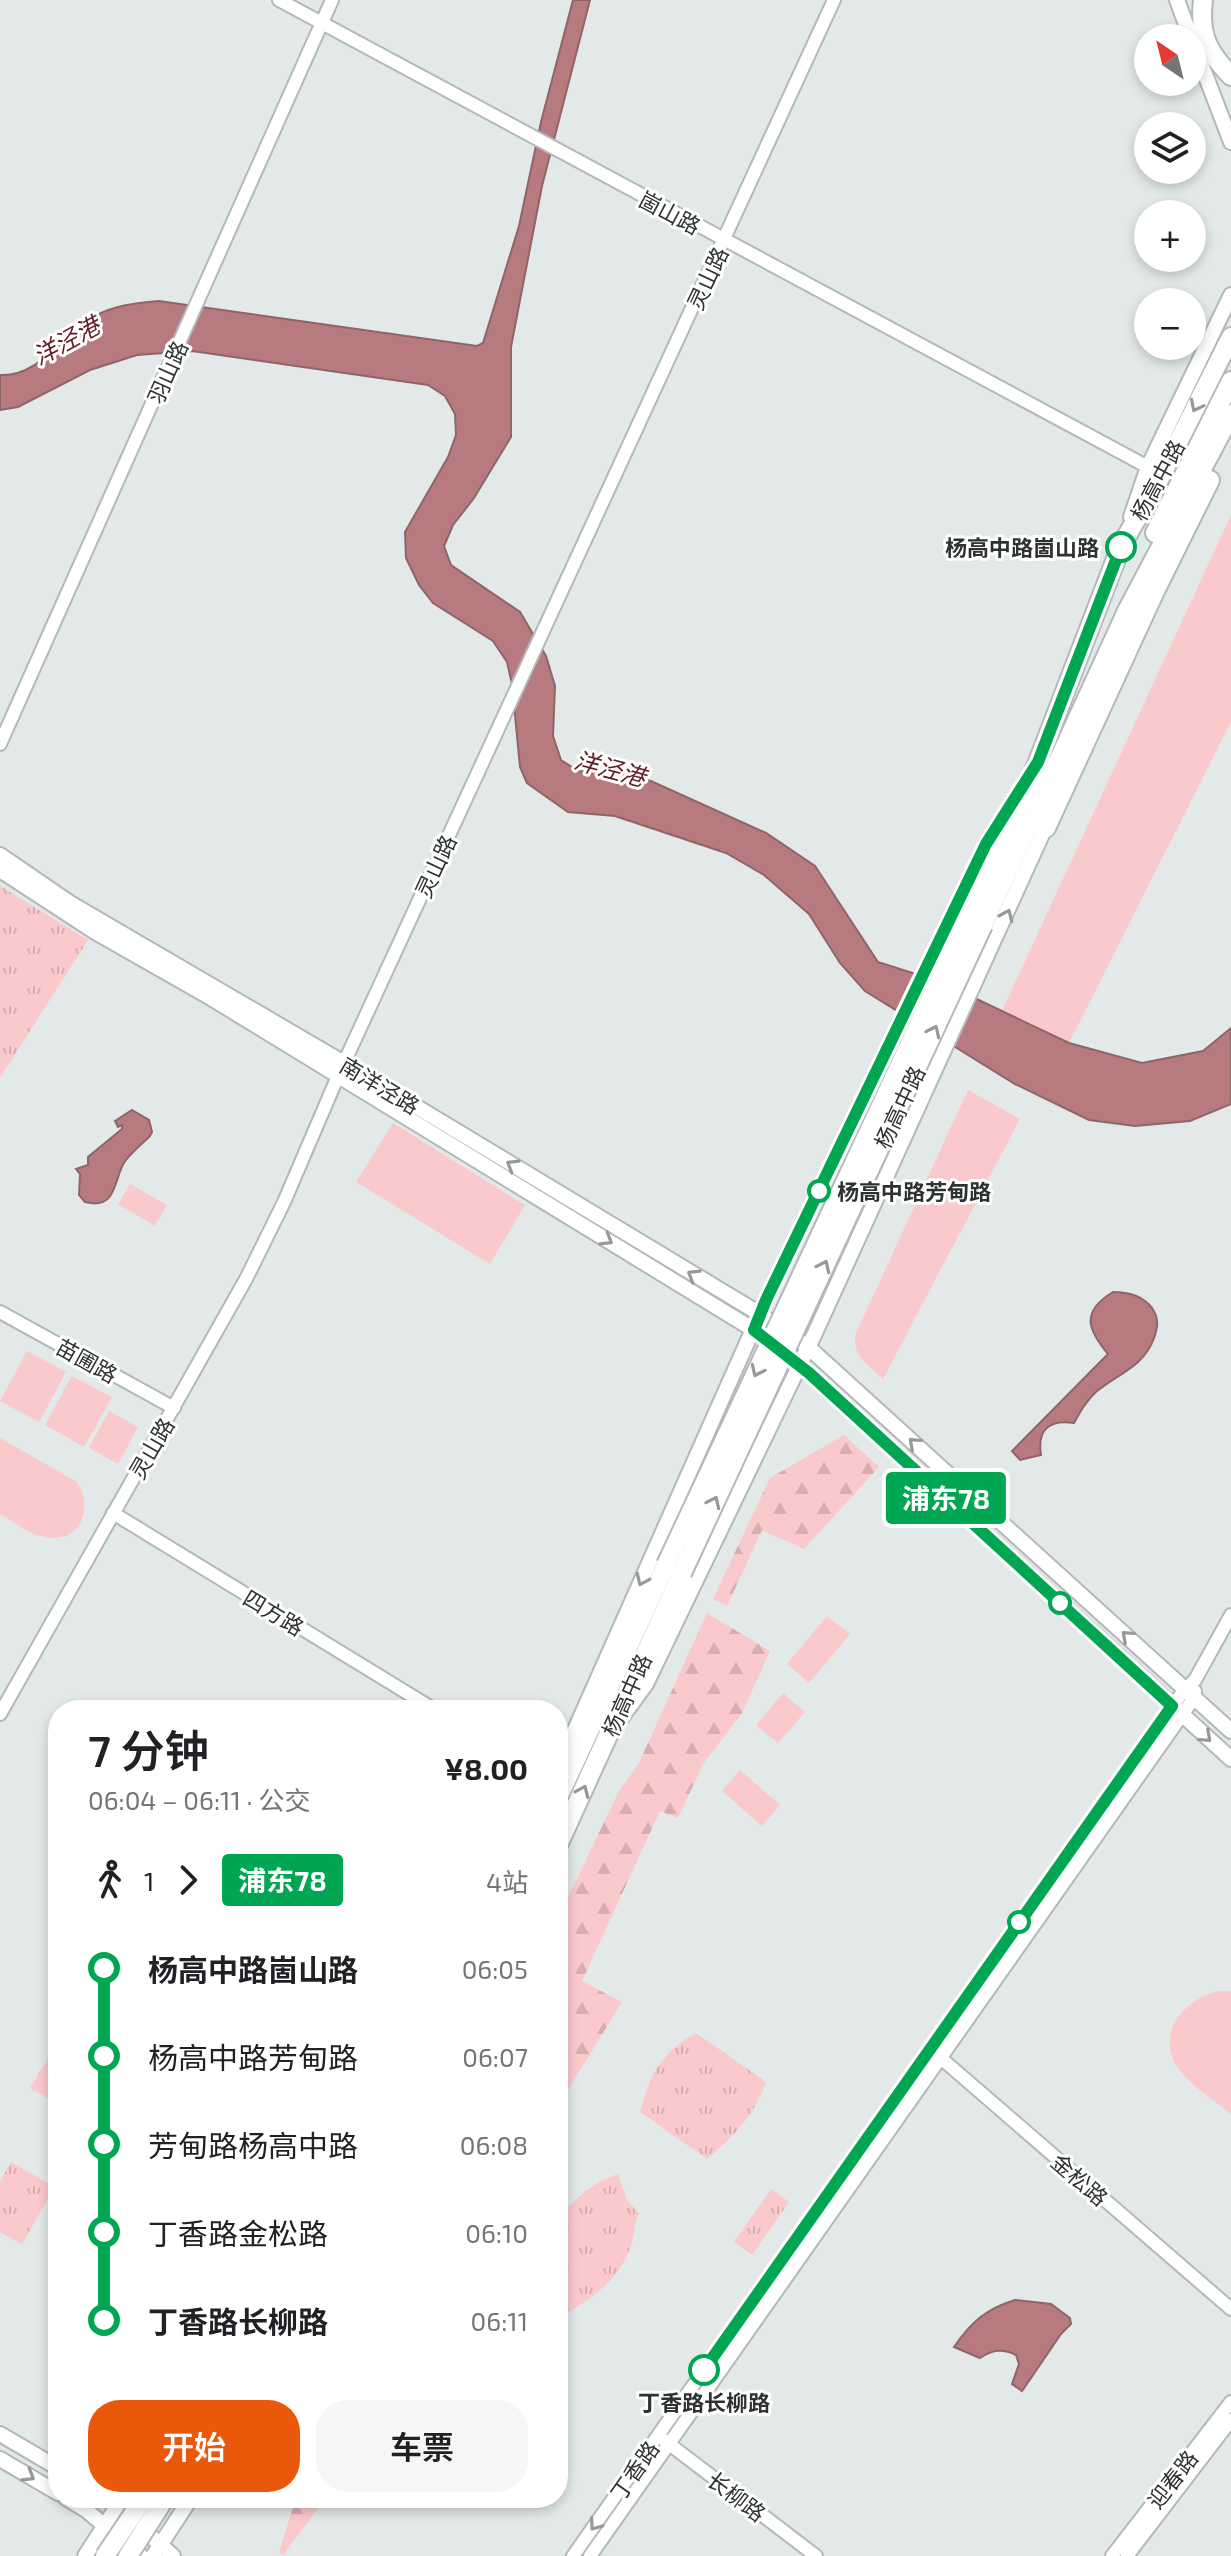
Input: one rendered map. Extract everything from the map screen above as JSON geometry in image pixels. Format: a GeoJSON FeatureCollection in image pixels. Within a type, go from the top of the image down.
{"type":"FeatureCollection","features":[{"type":"Feature","properties":{"kind":"highway"},"geometry":{"type":"LineString","coordinates":[[1203,0],[1200,24],[1211,56],[1231,76]]}},
{"type":"Feature","properties":{"kind":"highway","name":"杨高中路"},"geometry":{"type":"LineString","coordinates":[[975,922],[1121,546],[1161,476],[1231,337]]}},
{"type":"Feature","properties":{"kind":"highway"},"geometry":{"type":"LineString","coordinates":[[1127,611],[1164,515],[1231,381]]}},
{"type":"Feature","properties":{"kind":"highway","name":"杨高中路"},"geometry":{"type":"LineString","coordinates":[[568,1778],[674,1569],[975,922],[1127,611],[1231,414]]}},
{"type":"Feature","properties":{"kind":"highway"},"geometry":{"type":"LineString","coordinates":[[1046,828],[1155,591],[1231,439]]}},
{"type":"Feature","properties":{"kind":"highway","name":"杨高中路"},"geometry":{"type":"LineString","coordinates":[[568,1823],[607,1737],[674,1569]]}},
{"type":"Feature","properties":{"kind":"highway"},"geometry":{"type":"LineString","coordinates":[[105,2556],[137,2508]]}},
{"type":"Feature","properties":{"kind":"highway"},"geometry":{"type":"LineString","coordinates":[[128,2556],[159,2508]]}},
{"type":"Feature","properties":{"kind":"main road"},"geometry":{"type":"LineString","coordinates":[[1177,0],[1186,24]]}},
{"type":"Feature","properties":{"kind":"main road"},"geometry":{"type":"LineString","coordinates":[[1206,76],[1231,142]]}},
{"type":"Feature","properties":{"kind":"main road"},"geometry":{"type":"LineString","coordinates":[[1224,310],[1231,287]]}},
{"type":"Feature","properties":{"kind":"main road"},"geometry":{"type":"LineString","coordinates":[[1121,546],[1148,467],[1231,295]]}},
{"type":"Feature","properties":{"kind":"main road","name":"杨高中路"},"geometry":{"type":"LineString","coordinates":[[607,1737],[646,1684],[808,1347],[1046,828],[1076,742],[1162,545]]}},
{"type":"Feature","properties":{"kind":"main road","name":"杨高中路"},"geometry":{"type":"LineString","coordinates":[[568,1746],[760,1314],[931,955],[986,844],[1038,762]]}},
{"type":"Feature","properties":{"kind":"main road","name":"南洋泾路"},"geometry":{"type":"LineString","coordinates":[[0,855],[70,903],[754,1330],[1231,1759]]}},
{"type":"Feature","properties":{"kind":"main road","name":"南洋泾路"},"geometry":{"type":"LineString","coordinates":[[0,870],[95,932],[341,1070],[760,1314],[808,1347],[1191,1689],[1231,1731]]}},
{"type":"Feature","properties":{"kind":"main road"},"geometry":{"type":"LineString","coordinates":[[0,2434],[48,2462]]}},
{"type":"Feature","properties":{"kind":"main road"},"geometry":{"type":"LineString","coordinates":[[0,2459],[48,2487]]}},
{"type":"Feature","properties":{"kind":"main road"},"geometry":{"type":"LineString","coordinates":[[83,2508],[141,2556]]}},
{"type":"Feature","properties":{"kind":"main road"},"geometry":{"type":"LineString","coordinates":[[85,2556],[112,2508]]}},
{"type":"Feature","properties":{"kind":"main road"},"geometry":{"type":"LineString","coordinates":[[122,2508],[156,2550],[173,2556]]}},
{"type":"Feature","properties":{"kind":"main road"},"geometry":{"type":"LineString","coordinates":[[156,2550],[184,2508]]}},
{"type":"Feature","properties":{"kind":"street","name":"崮山路"},"geometry":{"type":"LineString","coordinates":[[279,0],[1148,467]]}},
{"type":"Feature","properties":{"kind":"street","name":"羽山路"},"geometry":{"type":"LineString","coordinates":[[0,744],[332,0]]}},
{"type":"Feature","properties":{"kind":"street","name":"灵山路"},"geometry":{"type":"LineString","coordinates":[[0,1714],[266,1241],[341,1070],[834,0]]}},
{"type":"Feature","properties":{"kind":"street","name":"苗圃路"},"geometry":{"type":"LineString","coordinates":[[0,1312],[174,1408]]}},
{"type":"Feature","properties":{"kind":"street","name":"四方路"},"geometry":{"type":"LineString","coordinates":[[113,1513],[419,1700]]}},
{"type":"Feature","properties":{"kind":"street","name":"丁香路"},"geometry":{"type":"LineString","coordinates":[[573,2556],[663,2439],[941,2057],[1191,1689],[1231,1615]]}},
{"type":"Feature","properties":{"kind":"street","name":"丁香路"},"geometry":{"type":"LineString","coordinates":[[590,2556],[663,2439],[929,2048],[1177,1710]]}},
{"type":"Feature","properties":{"kind":"street","name":"金松路"},"geometry":{"type":"LineString","coordinates":[[929,2048],[1231,2309]]}},
{"type":"Feature","properties":{"kind":"street","name":"迎春路"},"geometry":{"type":"LineString","coordinates":[[1112,2556],[1231,2402]]}},
{"type":"Feature","properties":{"kind":"street","name":"迎春路"},"geometry":{"type":"LineString","coordinates":[[1127,2556],[1231,2420]]}},
{"type":"Feature","properties":{"kind":"street","name":"长柳路"},"geometry":{"type":"LineString","coordinates":[[663,2439],[816,2556]]}},
{"type":"Feature","properties":{"kind":"green space"},"geometry":{"type":"Polygon","coordinates":[[[1231,515],[1231,722],[1069,1043],[1002,1011],[1231,515]]]}},
{"type":"Feature","properties":{"kind":"green space"},"geometry":{"type":"Polygon","coordinates":[[[0,886],[88,940],[0,1078],[0,886]]]}},
{"type":"Feature","properties":{"kind":"green space"},"geometry":{"type":"Polygon","coordinates":[[[968,1090],[1020,1119],[883,1379],[858,1354],[856,1333],[968,1090]]]}},
{"type":"Feature","properties":{"kind":"green space"},"geometry":{"type":"Polygon","coordinates":[[[393,1123],[525,1205],[490,1264],[356,1182],[393,1123]]]}},
{"type":"Feature","properties":{"kind":"green space"},"geometry":{"type":"Polygon","coordinates":[[[130,1184],[167,1205],[155,1226],[118,1204],[130,1184]]]}},
{"type":"Feature","properties":{"kind":"green space"},"geometry":{"type":"Polygon","coordinates":[[[27,1351],[66,1372],[39,1422],[0,1401],[27,1351]]]}},
{"type":"Feature","properties":{"kind":"green space"},"geometry":{"type":"Polygon","coordinates":[[[72,1376],[112,1397],[84,1447],[45,1425],[72,1376]]]}},
{"type":"Feature","properties":{"kind":"green space"},"geometry":{"type":"Polygon","coordinates":[[[109,1411],[138,1427],[118,1464],[89,1448],[109,1411]]]}},
{"type":"Feature","properties":{"kind":"green space"},"geometry":{"type":"Polygon","coordinates":[[[844,1435],[879,1467],[804,1549],[762,1530],[727,1606],[713,1599],[770,1478],[844,1435]]]}},
{"type":"Feature","properties":{"kind":"green space"},"geometry":{"type":"Polygon","coordinates":[[[0,1438],[77,1482],[82,1492],[84,1512],[76,1529],[58,1538],[40,1536],[0,1514],[0,1438]]]}},
{"type":"Feature","properties":{"kind":"green space"},"geometry":{"type":"Polygon","coordinates":[[[707,1613],[770,1651],[742,1713],[703,1764],[678,1818],[660,1811],[582,1981],[622,2002],[568,2090],[568,1897],[619,1791],[638,1765],[707,1613]]]}},
{"type":"Feature","properties":{"kind":"green space"},"geometry":{"type":"Polygon","coordinates":[[[827,1616],[850,1634],[809,1683],[787,1664],[827,1616]]]}},
{"type":"Feature","properties":{"kind":"green space"},"geometry":{"type":"Polygon","coordinates":[[[783,1693],[805,1712],[778,1743],[756,1725],[783,1693]]]}},
{"type":"Feature","properties":{"kind":"green space"},"geometry":{"type":"Polygon","coordinates":[[[740,1770],[780,1805],[762,1826],[722,1791],[740,1770]]]}},
{"type":"Feature","properties":{"kind":"green space"},"geometry":{"type":"Polygon","coordinates":[[[1231,1991],[1231,2114],[1184,2076],[1172,2056],[1170,2043],[1171,2031],[1184,2010],[1206,1995],[1231,1991]]]}},
{"type":"Feature","properties":{"kind":"green space"},"geometry":{"type":"Polygon","coordinates":[[[696,2033],[766,2082],[756,2105],[742,2125],[707,2159],[640,2112],[648,2086],[659,2066],[674,2048],[696,2033]]]}},
{"type":"Feature","properties":{"kind":"green space"},"geometry":{"type":"Polygon","coordinates":[[[48,2058],[48,2098],[30,2088],[48,2058]]]}},
{"type":"Feature","properties":{"kind":"green space"},"geometry":{"type":"Polygon","coordinates":[[[11,2162],[48,2183],[48,2199],[22,2244],[0,2232],[0,2181],[11,2162]]]}},
{"type":"Feature","properties":{"kind":"green space"},"geometry":{"type":"Polygon","coordinates":[[[618,2174],[627,2200],[639,2214],[620,2268],[603,2288],[568,2312],[568,2208],[600,2182],[618,2174]]]}},
{"type":"Feature","properties":{"kind":"green space"},"geometry":{"type":"Polygon","coordinates":[[[771,2189],[789,2202],[752,2255],[734,2242],[771,2189]]]}},
{"type":"Feature","properties":{"kind":"green space"},"geometry":{"type":"Polygon","coordinates":[[[293,2508],[318,2508],[283,2555],[279,2552],[293,2508]]]}},
{"type":"Feature","properties":{"kind":"water","name":"洋泾港"},"geometry":{"type":"Polygon","coordinates":[[[573,0],[590,0],[542,186],[511,347],[511,437],[474,498],[453,525],[444,546],[451,565],[520,612],[546,656],[555,686],[553,736],[561,760],[578,771],[613,773],[651,781],[766,833],[815,866],[878,962],[964,993],[1069,1043],[1142,1063],[1203,1051],[1231,1028],[1231,1104],[1190,1121],[1135,1126],[1089,1120],[1015,1084],[865,991],[840,963],[809,914],[764,875],[726,853],[615,816],[568,812],[527,783],[520,767],[507,662],[493,641],[433,603],[419,585],[406,558],[405,532],[448,457],[456,435],[455,414],[445,396],[428,385],[192,351],[137,355],[90,370],[18,407],[0,410],[0,375],[27,369],[50,354],[93,317],[134,304],[159,301],[477,346],[483,343],[519,226],[541,122],[573,0]]]}},
{"type":"Feature","properties":{"kind":"water"},"geometry":{"type":"Polygon","coordinates":[[[132,1110],[149,1120],[150,1136],[126,1160],[109,1197],[96,1203],[85,1202],[79,1195],[80,1174],[76,1169],[88,1165],[88,1157],[122,1129],[122,1125],[118,1127],[115,1121],[132,1110]]]}},
{"type":"Feature","properties":{"kind":"water"},"geometry":{"type":"Polygon","coordinates":[[[1113,1292],[1144,1300],[1152,1308],[1157,1326],[1149,1348],[1137,1363],[1092,1395],[1074,1423],[1058,1423],[1047,1428],[1041,1439],[1041,1455],[1020,1460],[1012,1451],[1108,1354],[1096,1337],[1091,1322],[1095,1307],[1113,1292]]]}},
{"type":"Feature","properties":{"kind":"water"},"geometry":{"type":"Polygon","coordinates":[[[1015,2300],[1051,2304],[1070,2318],[1071,2324],[1022,2391],[1012,2384],[1019,2364],[1016,2355],[997,2351],[980,2358],[954,2347],[980,2318],[1015,2300]]]}},
{"type":"Feature","properties":{"kind":"bus line","name":"浦东78"},"geometry":{"type":"LineString","coordinates":[[704,2370],[1172,1706],[809,1373],[754,1330],[986,844],[1038,762],[1121,547]]}},
{"type":"Feature","properties":{"kind":"place","name":"杨高中路崮山路"},"geometry":{"type":"Point","coordinates":[1121,547]}},
{"type":"Feature","properties":{"kind":"place","name":"杨高中路芳甸路"},"geometry":{"type":"Point","coordinates":[819,1191]}},
{"type":"Feature","properties":{"kind":"place","name":"丁香路长柳路"},"geometry":{"type":"Point","coordinates":[704,2370]}}]}
